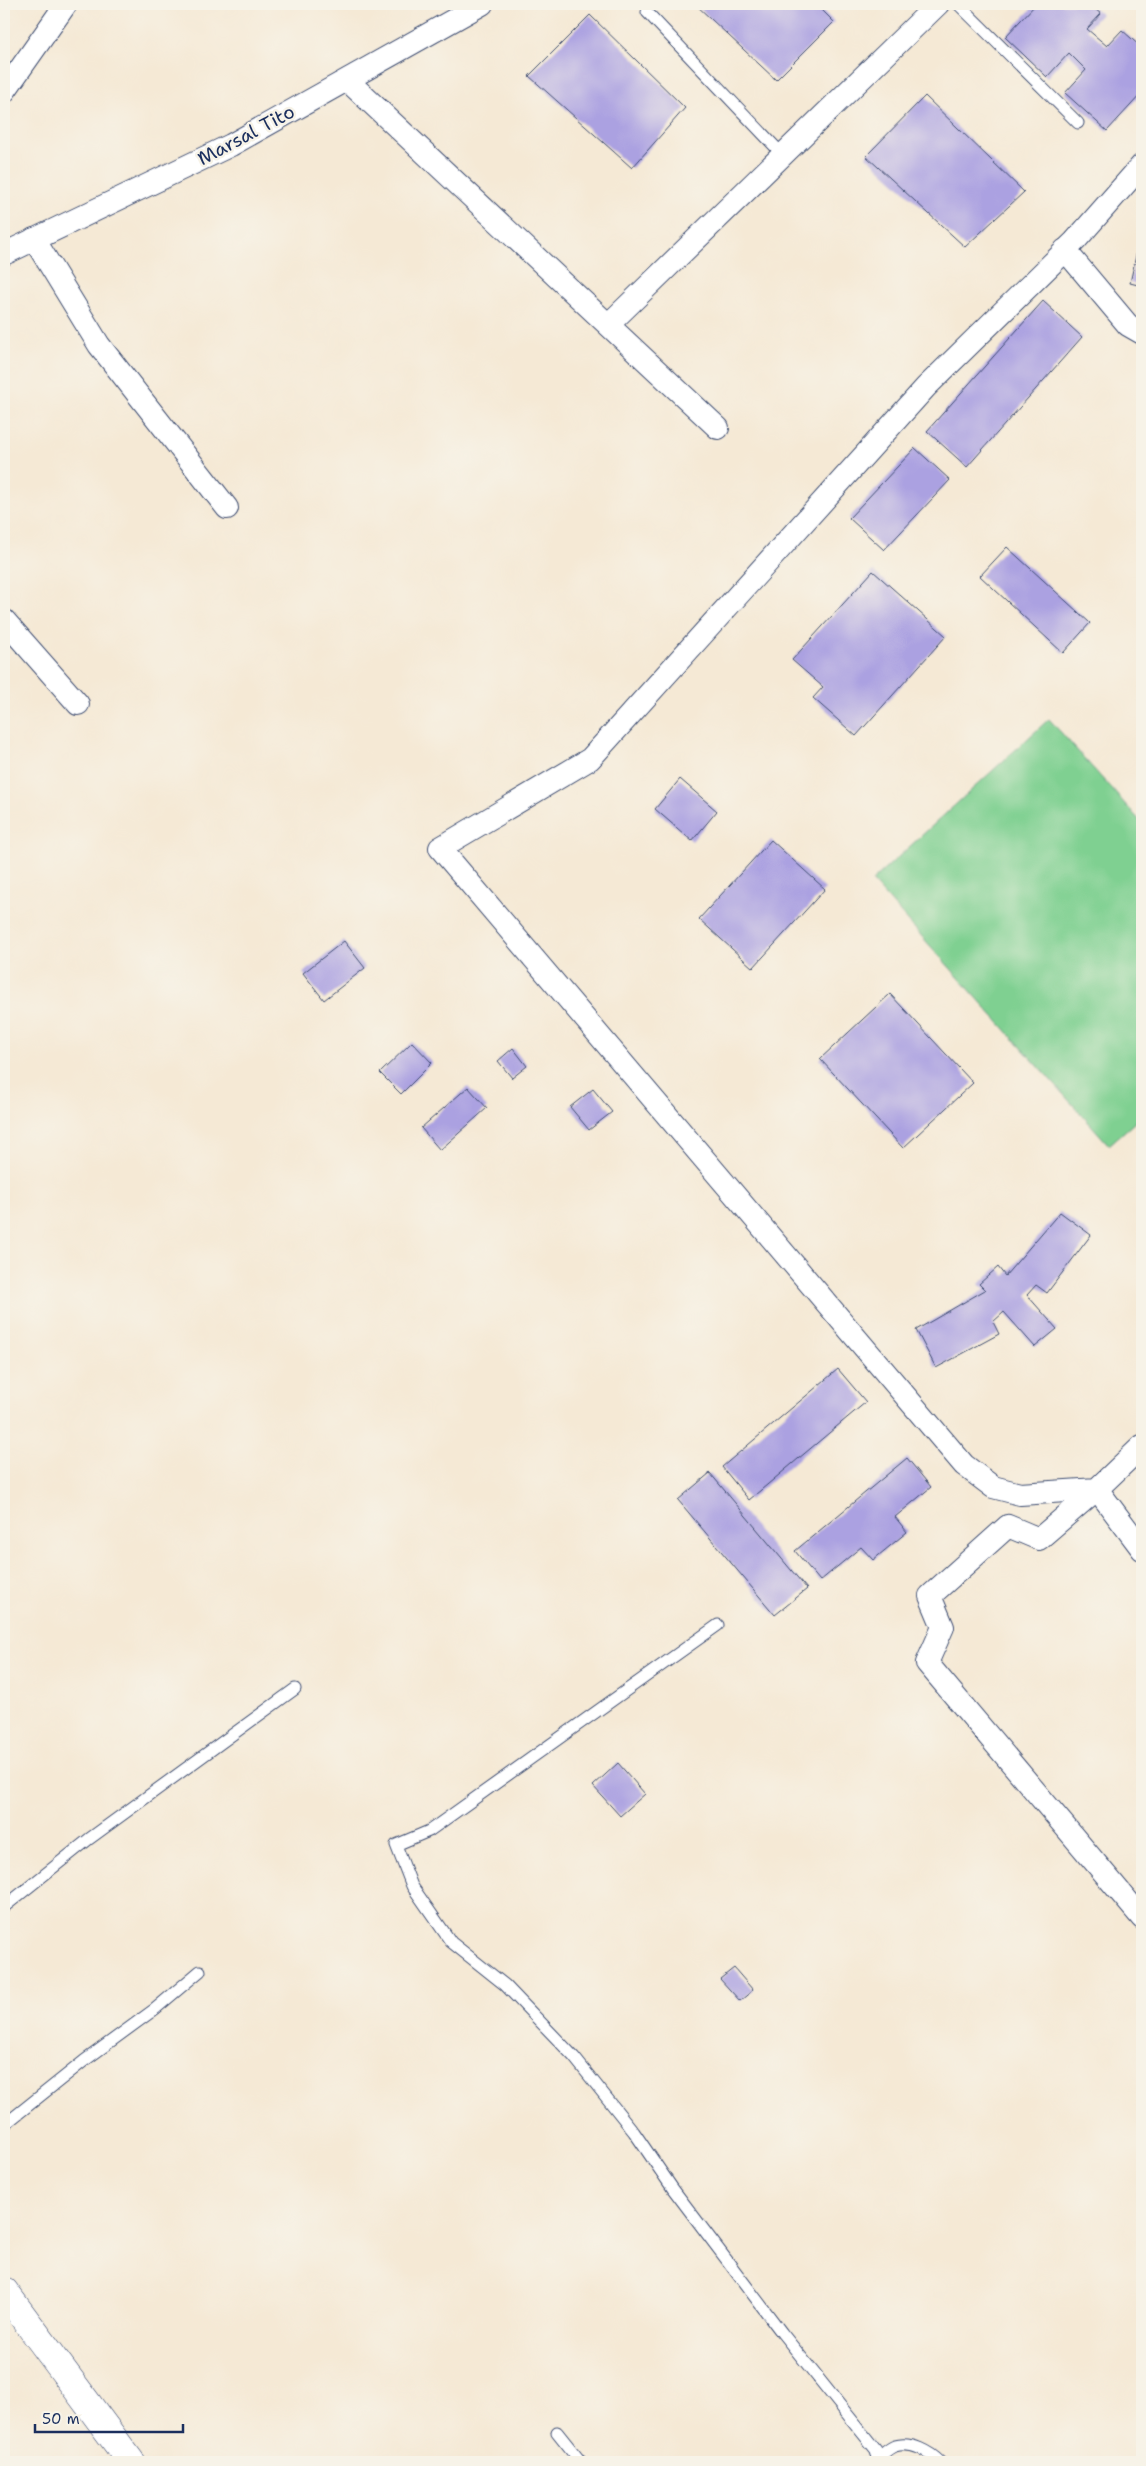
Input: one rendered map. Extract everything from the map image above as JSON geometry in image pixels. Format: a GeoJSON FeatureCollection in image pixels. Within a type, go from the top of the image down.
{"type":"FeatureCollection","features":[{"type":"Feature","properties":{"kind":"main road"},"geometry":{"type":"LineString","coordinates":[[4,2291],[131,2462]]}},
{"type":"Feature","properties":{"kind":"street"},"geometry":{"type":"LineString","coordinates":[[4,92],[66,4]]}},
{"type":"Feature","properties":{"kind":"street","name":"Marsal Tito"},"geometry":{"type":"LineString","coordinates":[[5,249],[34,239],[231,145],[348,81],[482,4]]}},
{"type":"Feature","properties":{"kind":"street"},"geometry":{"type":"LineString","coordinates":[[609,324],[938,4]]}},
{"type":"Feature","properties":{"kind":"street"},"geometry":{"type":"LineString","coordinates":[[348,81],[718,428]]}},
{"type":"Feature","properties":{"kind":"street"},"geometry":{"type":"LineString","coordinates":[[1097,1489],[1020,1494],[993,1487],[964,1465],[440,848],[590,759],[926,387],[1065,250],[1142,165]]}},
{"type":"Feature","properties":{"kind":"street"},"geometry":{"type":"LineString","coordinates":[[34,239],[99,345],[227,508]]}},
{"type":"Feature","properties":{"kind":"street"},"geometry":{"type":"LineString","coordinates":[[1065,250],[1128,325],[1142,333]]}},
{"type":"Feature","properties":{"kind":"street"},"geometry":{"type":"LineString","coordinates":[[4,620],[78,704]]}},
{"type":"Feature","properties":{"kind":"street"},"geometry":{"type":"LineString","coordinates":[[1142,1446],[1097,1489],[1038,1540],[1008,1526],[930,1596],[943,1627],[927,1663],[1142,1918]]}},
{"type":"Feature","properties":{"kind":"street"},"geometry":{"type":"LineString","coordinates":[[1097,1489],[1142,1549]]}},
{"type":"Feature","properties":{"kind":"lane"},"geometry":{"type":"LineString","coordinates":[[958,4],[1078,123]]}},
{"type":"Feature","properties":{"kind":"lane"},"geometry":{"type":"LineString","coordinates":[[647,12],[783,155]]}},
{"type":"Feature","properties":{"kind":"lane"},"geometry":{"type":"LineString","coordinates":[[718,1625],[429,1831],[396,1845],[412,1886],[451,1942],[505,1985],[574,2057],[634,2132],[673,2189],[782,2333],[876,2450],[878,2460],[895,2446],[914,2446],[932,2453],[940,2462]]}},
{"type":"Feature","properties":{"kind":"lane"},"geometry":{"type":"LineString","coordinates":[[4,1906],[89,1838],[295,1689]]}},
{"type":"Feature","properties":{"kind":"lane"},"geometry":{"type":"LineString","coordinates":[[4,2125],[84,2061],[155,2009],[200,1971]]}},
{"type":"Feature","properties":{"kind":"lane"},"geometry":{"type":"LineString","coordinates":[[557,2432],[581,2462]]}},
{"type":"Feature","properties":{"kind":"green space"},"geometry":{"type":"Polygon","coordinates":[[[1049,719],[1142,823],[1142,1116],[1109,1145],[872,881],[1049,719]]]}},
{"type":"Feature","properties":{"kind":"building"},"geometry":{"type":"Polygon","coordinates":[[[695,4],[816,4],[834,22],[776,80],[695,4]]]}},
{"type":"Feature","properties":{"kind":"building"},"geometry":{"type":"Polygon","coordinates":[[[1036,4],[1089,4],[1101,14],[1087,29],[1107,46],[1122,30],[1142,48],[1142,93],[1107,131],[1065,93],[1086,70],[1069,53],[1047,77],[1005,37],[1036,4]]]}},
{"type":"Feature","properties":{"kind":"building"},"geometry":{"type":"Polygon","coordinates":[[[590,15],[685,108],[632,168],[529,76],[590,15]]]}},
{"type":"Feature","properties":{"kind":"building"},"geometry":{"type":"Polygon","coordinates":[[[925,96],[1024,192],[965,247],[866,156],[925,96]]]}},
{"type":"Feature","properties":{"kind":"building"},"geometry":{"type":"Polygon","coordinates":[[[1142,233],[1142,286],[1130,283],[1142,233]]]}},
{"type":"Feature","properties":{"kind":"building"},"geometry":{"type":"Polygon","coordinates":[[[1043,301],[1082,337],[967,467],[927,431],[1043,301]]]}},
{"type":"Feature","properties":{"kind":"building"},"geometry":{"type":"Polygon","coordinates":[[[915,448],[950,480],[884,550],[849,518],[915,448]]]}},
{"type":"Feature","properties":{"kind":"building"},"geometry":{"type":"Polygon","coordinates":[[[1007,547],[1090,623],[1063,653],[980,576],[1007,547]]]}},
{"type":"Feature","properties":{"kind":"building"},"geometry":{"type":"Polygon","coordinates":[[[873,571],[946,636],[856,736],[813,698],[823,687],[792,660],[873,571]]]}},
{"type":"Feature","properties":{"kind":"building"},"geometry":{"type":"Polygon","coordinates":[[[680,779],[717,811],[692,841],[655,809],[680,779]]]}},
{"type":"Feature","properties":{"kind":"building"},"geometry":{"type":"Polygon","coordinates":[[[771,840],[825,889],[753,968],[699,919],[771,840]]]}},
{"type":"Feature","properties":{"kind":"building"},"geometry":{"type":"Polygon","coordinates":[[[344,941],[365,968],[324,1000],[303,973],[344,941]]]}},
{"type":"Feature","properties":{"kind":"building"},"geometry":{"type":"Polygon","coordinates":[[[890,994],[973,1083],[903,1148],[820,1059],[890,994]]]}},
{"type":"Feature","properties":{"kind":"building"},"geometry":{"type":"Polygon","coordinates":[[[412,1042],[432,1063],[401,1094],[380,1073],[412,1042]]]}},
{"type":"Feature","properties":{"kind":"building"},"geometry":{"type":"Polygon","coordinates":[[[513,1048],[527,1066],[512,1078],[498,1061],[513,1048]]]}},
{"type":"Feature","properties":{"kind":"building"},"geometry":{"type":"Polygon","coordinates":[[[468,1087],[487,1108],[440,1150],[421,1128],[468,1087]]]}},
{"type":"Feature","properties":{"kind":"building"},"geometry":{"type":"Polygon","coordinates":[[[593,1089],[612,1112],[589,1130],[570,1107],[593,1089]]]}},
{"type":"Feature","properties":{"kind":"building"},"geometry":{"type":"Polygon","coordinates":[[[1060,1212],[1091,1235],[1047,1293],[1036,1285],[1027,1295],[1057,1329],[1035,1347],[1004,1312],[993,1322],[999,1334],[936,1368],[916,1330],[985,1290],[979,1284],[998,1267],[1005,1276],[1060,1212]]]}},
{"type":"Feature","properties":{"kind":"building"},"geometry":{"type":"Polygon","coordinates":[[[838,1369],[866,1402],[749,1500],[722,1467],[838,1369]]]}},
{"type":"Feature","properties":{"kind":"building"},"geometry":{"type":"Polygon","coordinates":[[[907,1458],[931,1487],[895,1517],[907,1532],[873,1560],[861,1547],[820,1581],[795,1551],[907,1458]]]}},
{"type":"Feature","properties":{"kind":"building"},"geometry":{"type":"Polygon","coordinates":[[[710,1473],[807,1589],[775,1615],[678,1500],[710,1473]]]}},
{"type":"Feature","properties":{"kind":"building"},"geometry":{"type":"Polygon","coordinates":[[[618,1763],[645,1794],[620,1816],[593,1786],[618,1763]]]}},
{"type":"Feature","properties":{"kind":"building"},"geometry":{"type":"Polygon","coordinates":[[[734,1968],[753,1990],[740,2001],[720,1979],[734,1968]]]}}]}
